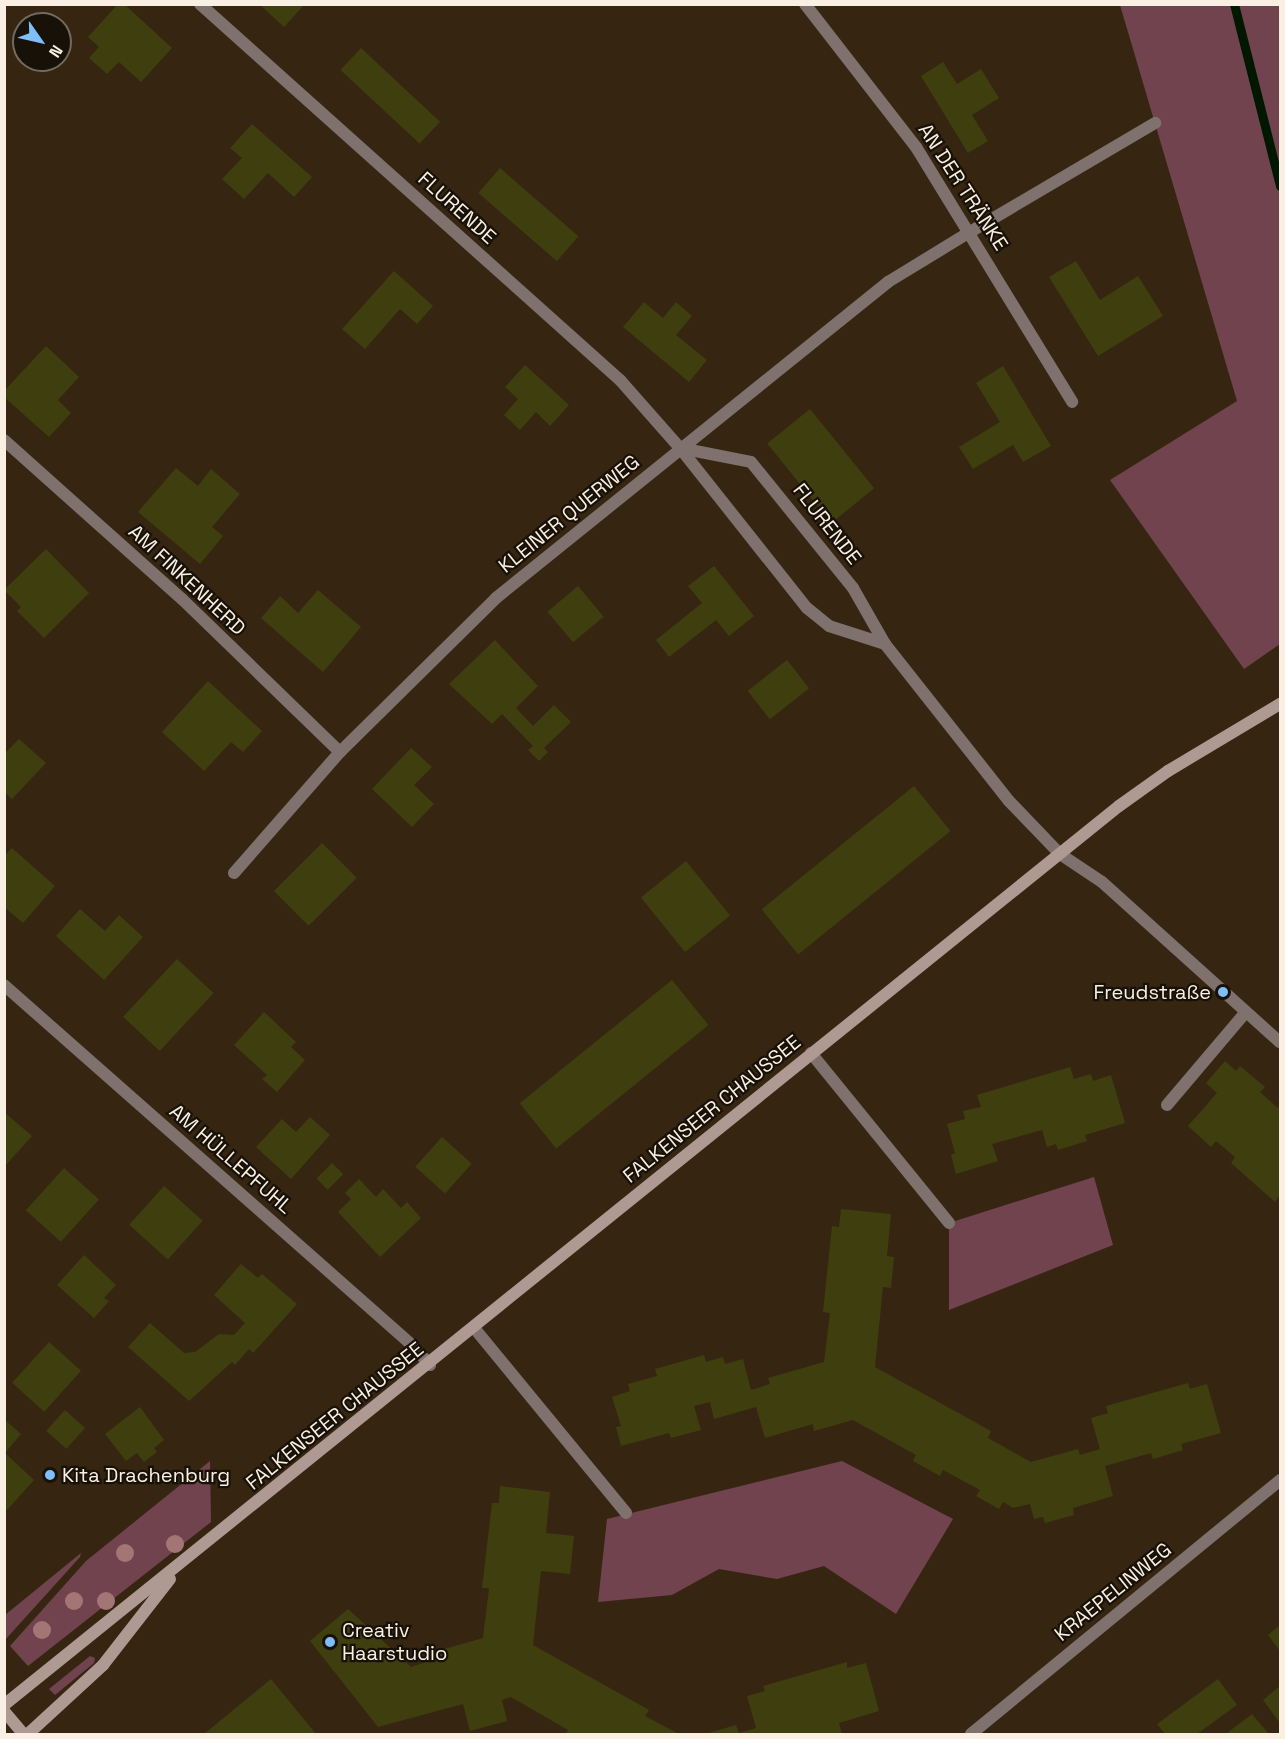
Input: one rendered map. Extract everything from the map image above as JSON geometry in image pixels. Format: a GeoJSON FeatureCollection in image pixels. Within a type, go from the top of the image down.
{"type":"FeatureCollection","features":[{"type":"Feature","properties":{"kind":"main road","name":"FALKENSEER CHAUSSEE"},"geometry":{"type":"LineString","coordinates":[[4,1705],[475,1329],[811,1053],[1060,854],[1168,771],[1281,704]]}},
{"type":"Feature","properties":{"kind":"main road","name":"FALKENSEER CHAUSSEE"},"geometry":{"type":"LineString","coordinates":[[28,1734],[103,1665],[182,1563]]}},
{"type":"Feature","properties":{"kind":"main road"},"geometry":{"type":"LineString","coordinates":[[4,1711],[23,1734]]}},
{"type":"Feature","properties":{"kind":"street","name":"FLURENDE"},"geometry":{"type":"LineString","coordinates":[[200,4],[620,380],[680,448],[807,608],[829,626],[885,644]]}},
{"type":"Feature","properties":{"kind":"street","name":"AN DER TRÄNKE"},"geometry":{"type":"LineString","coordinates":[[805,4],[899,124],[970,232],[1072,402]]}},
{"type":"Feature","properties":{"kind":"street","name":"KLEINER QUERWEG"},"geometry":{"type":"LineString","coordinates":[[234,873],[340,752],[496,598],[680,448],[888,282],[1155,123]]}},
{"type":"Feature","properties":{"kind":"street","name":"AM FINKENHERD"},"geometry":{"type":"LineString","coordinates":[[4,440],[182,599],[340,752]]}},
{"type":"Feature","properties":{"kind":"street","name":"FLURENDE"},"geometry":{"type":"LineString","coordinates":[[680,448],[751,462],[853,588],[885,644],[1009,801],[1060,854]]}},
{"type":"Feature","properties":{"kind":"street"},"geometry":{"type":"LineString","coordinates":[[1060,854],[1102,882],[1281,1042]]}},
{"type":"Feature","properties":{"kind":"street","name":"AM HÜLLEPFUHL"},"geometry":{"type":"LineString","coordinates":[[4,985],[390,1325],[430,1365]]}},
{"type":"Feature","properties":{"kind":"street"},"geometry":{"type":"LineString","coordinates":[[1167,1105],[1246,1012]]}},
{"type":"Feature","properties":{"kind":"street"},"geometry":{"type":"LineString","coordinates":[[811,1053],[949,1223]]}},
{"type":"Feature","properties":{"kind":"street"},"geometry":{"type":"LineString","coordinates":[[475,1329],[626,1513]]}},
{"type":"Feature","properties":{"kind":"street","name":"KRAEPELINWEG"},"geometry":{"type":"LineString","coordinates":[[971,1734],[1281,1480]]}},
{"type":"Feature","properties":{"kind":"shaded area"},"geometry":{"type":"Polygon","coordinates":[[[1120,5],[1280,5],[1280,644],[1244,669],[1110,480],[1237,401],[1120,5]]]}},
{"type":"Feature","properties":{"kind":"shaded area"},"geometry":{"type":"Polygon","coordinates":[[[1094,1177],[1113,1245],[949,1310],[949,1223],[1094,1177]]]}},
{"type":"Feature","properties":{"kind":"shaded area"},"geometry":{"type":"Polygon","coordinates":[[[210,1461],[211,1522],[28,1666],[10,1646],[86,1561],[210,1461]]]}},
{"type":"Feature","properties":{"kind":"shaded area"},"geometry":{"type":"Polygon","coordinates":[[[842,1461],[953,1519],[896,1614],[824,1566],[777,1579],[719,1569],[672,1595],[598,1602],[607,1519],[842,1461]]]}},
{"type":"Feature","properties":{"kind":"shaded area"},"geometry":{"type":"Polygon","coordinates":[[[81,1553],[80,1557],[5,1640],[5,1615],[81,1553]]]}},
{"type":"Feature","properties":{"kind":"shaded area"},"geometry":{"type":"Polygon","coordinates":[[[90,1656],[95,1658],[94,1663],[55,1695],[49,1689],[90,1656]]]}},
{"type":"Feature","properties":{"kind":"building"},"geometry":{"type":"Polygon","coordinates":[[[118,4],[124,4],[172,48],[141,82],[119,62],[107,74],[89,58],[99,47],[88,37],[118,4]]]}},
{"type":"Feature","properties":{"kind":"building"},"geometry":{"type":"Polygon","coordinates":[[[259,4],[305,4],[284,27],[259,4]]]}},
{"type":"Feature","properties":{"kind":"building"},"geometry":{"type":"Polygon","coordinates":[[[361,48],[440,122],[420,144],[341,70],[361,48]]]}},
{"type":"Feature","properties":{"kind":"building"},"geometry":{"type":"Polygon","coordinates":[[[943,62],[957,84],[981,69],[999,98],[972,115],[988,141],[968,153],[921,76],[943,62]]]}},
{"type":"Feature","properties":{"kind":"building"},"geometry":{"type":"Polygon","coordinates":[[[252,124],[312,177],[294,197],[268,173],[244,199],[222,179],[242,158],[230,148],[252,124]]]}},
{"type":"Feature","properties":{"kind":"building"},"geometry":{"type":"Polygon","coordinates":[[[500,168],[578,236],[557,261],[478,193],[500,168]]]}},
{"type":"Feature","properties":{"kind":"building"},"geometry":{"type":"Polygon","coordinates":[[[1076,261],[1100,300],[1138,276],[1163,316],[1098,356],[1049,277],[1076,261]]]}},
{"type":"Feature","properties":{"kind":"building"},"geometry":{"type":"Polygon","coordinates":[[[394,271],[433,306],[417,324],[400,309],[365,349],[342,329],[394,271]]]}},
{"type":"Feature","properties":{"kind":"building"},"geometry":{"type":"Polygon","coordinates":[[[644,302],[663,318],[676,302],[692,316],[676,335],[707,360],[689,382],[623,327],[644,302]]]}},
{"type":"Feature","properties":{"kind":"building"},"geometry":{"type":"Polygon","coordinates":[[[46,346],[79,377],[58,400],[71,413],[49,437],[4,397],[4,391],[46,346]]]}},
{"type":"Feature","properties":{"kind":"building"},"geometry":{"type":"Polygon","coordinates":[[[525,365],[569,405],[550,426],[536,412],[520,430],[504,415],[518,399],[505,387],[525,365]]]}},
{"type":"Feature","properties":{"kind":"building"},"geometry":{"type":"Polygon","coordinates":[[[1003,366],[1051,446],[1023,462],[1013,445],[973,469],[959,447],[1000,422],[976,383],[1003,366]]]}},
{"type":"Feature","properties":{"kind":"building"},"geometry":{"type":"Polygon","coordinates":[[[810,409],[874,488],[831,523],[767,444],[810,409]]]}},
{"type":"Feature","properties":{"kind":"building"},"geometry":{"type":"Polygon","coordinates":[[[176,468],[198,486],[211,469],[240,494],[212,527],[223,536],[200,564],[138,512],[176,468]]]}},
{"type":"Feature","properties":{"kind":"building"},"geometry":{"type":"Polygon","coordinates":[[[46,549],[89,593],[44,638],[17,611],[21,607],[4,590],[46,549]]]}},
{"type":"Feature","properties":{"kind":"building"},"geometry":{"type":"Polygon","coordinates":[[[714,566],[754,616],[729,636],[716,620],[669,657],[656,640],[702,603],[688,586],[714,566]]]}},
{"type":"Feature","properties":{"kind":"building"},"geometry":{"type":"Polygon","coordinates":[[[578,586],[604,617],[573,642],[547,612],[578,586]]]}},
{"type":"Feature","properties":{"kind":"building"},"geometry":{"type":"Polygon","coordinates":[[[318,590],[361,627],[323,672],[261,618],[280,596],[298,613],[318,590]]]}},
{"type":"Feature","properties":{"kind":"building"},"geometry":{"type":"Polygon","coordinates":[[[495,640],[538,686],[516,708],[533,726],[554,705],[571,722],[544,748],[548,752],[539,761],[528,750],[533,746],[502,714],[492,724],[449,684],[495,640]]]}},
{"type":"Feature","properties":{"kind":"building"},"geometry":{"type":"Polygon","coordinates":[[[787,660],[809,688],[770,719],[748,691],[787,660]]]}},
{"type":"Feature","properties":{"kind":"building"},"geometry":{"type":"Polygon","coordinates":[[[208,681],[262,731],[243,752],[231,742],[204,771],[162,732],[208,681]]]}},
{"type":"Feature","properties":{"kind":"building"},"geometry":{"type":"Polygon","coordinates":[[[19,739],[46,763],[12,799],[4,792],[4,754],[19,739]]]}},
{"type":"Feature","properties":{"kind":"building"},"geometry":{"type":"Polygon","coordinates":[[[411,748],[432,767],[414,785],[434,804],[412,827],[372,789],[411,748]]]}},
{"type":"Feature","properties":{"kind":"building"},"geometry":{"type":"Polygon","coordinates":[[[914,786],[951,831],[798,954],[762,909],[914,786]]]}},
{"type":"Feature","properties":{"kind":"building"},"geometry":{"type":"Polygon","coordinates":[[[322,843],[357,878],[309,926],[274,891],[322,843]]]}},
{"type":"Feature","properties":{"kind":"building"},"geometry":{"type":"Polygon","coordinates":[[[12,848],[55,886],[23,923],[4,907],[4,856],[12,848]]]}},
{"type":"Feature","properties":{"kind":"building"},"geometry":{"type":"Polygon","coordinates":[[[686,861],[730,915],[685,952],[641,898],[686,861]]]}},
{"type":"Feature","properties":{"kind":"building"},"geometry":{"type":"Polygon","coordinates":[[[80,909],[105,931],[119,915],[143,937],[104,980],[56,936],[80,909]]]}},
{"type":"Feature","properties":{"kind":"building"},"geometry":{"type":"Polygon","coordinates":[[[177,959],[214,993],[160,1051],[123,1017],[177,959]]]}},
{"type":"Feature","properties":{"kind":"building"},"geometry":{"type":"Polygon","coordinates":[[[672,980],[709,1025],[556,1148],[520,1103],[672,980]]]}},
{"type":"Feature","properties":{"kind":"building"},"geometry":{"type":"Polygon","coordinates":[[[264,1012],[296,1042],[291,1047],[305,1060],[277,1092],[262,1079],[267,1075],[234,1045],[264,1012]]]}},
{"type":"Feature","properties":{"kind":"building"},"geometry":{"type":"Polygon","coordinates":[[[1225,1061],[1236,1071],[1240,1066],[1265,1087],[1260,1092],[1278,1108],[1280,1105],[1280,1195],[1275,1202],[1231,1163],[1235,1157],[1216,1141],[1211,1147],[1188,1126],[1217,1093],[1206,1083],[1225,1061]]]}},
{"type":"Feature","properties":{"kind":"building"},"geometry":{"type":"Polygon","coordinates":[[[1070,1067],[1074,1079],[1091,1074],[1093,1081],[1111,1075],[1125,1123],[1085,1135],[1087,1141],[1058,1150],[1056,1144],[1047,1147],[1042,1130],[992,1144],[998,1161],[956,1174],[951,1155],[955,1153],[947,1124],[965,1119],[963,1111],[981,1107],[977,1095],[1070,1067]]]}},
{"type":"Feature","properties":{"kind":"building"},"geometry":{"type":"Polygon","coordinates":[[[4,1112],[32,1136],[4,1167],[4,1112]]]}},
{"type":"Feature","properties":{"kind":"building"},"geometry":{"type":"Polygon","coordinates":[[[310,1117],[330,1135],[291,1179],[256,1147],[282,1119],[296,1132],[310,1117]]]}},
{"type":"Feature","properties":{"kind":"building"},"geometry":{"type":"Polygon","coordinates":[[[442,1137],[472,1164],[445,1193],[415,1167],[442,1137]]]}},
{"type":"Feature","properties":{"kind":"building"},"geometry":{"type":"Polygon","coordinates":[[[332,1163],[343,1174],[328,1190],[316,1179],[332,1163]]]}},
{"type":"Feature","properties":{"kind":"building"},"geometry":{"type":"Polygon","coordinates":[[[64,1168],[99,1199],[61,1242],[26,1210],[64,1168]]]}},
{"type":"Feature","properties":{"kind":"building"},"geometry":{"type":"Polygon","coordinates":[[[359,1179],[376,1197],[383,1189],[401,1208],[407,1202],[421,1218],[380,1257],[338,1212],[351,1199],[345,1193],[359,1179]]]}},
{"type":"Feature","properties":{"kind":"building"},"geometry":{"type":"Polygon","coordinates":[[[164,1186],[203,1221],[168,1259],[129,1225],[164,1186]]]}},
{"type":"Feature","properties":{"kind":"building"},"geometry":{"type":"Polygon","coordinates":[[[841,1209],[891,1214],[887,1256],[894,1257],[891,1288],[883,1287],[875,1367],[991,1431],[988,1438],[1031,1462],[1078,1449],[1080,1455],[1100,1449],[1091,1418],[1108,1413],[1106,1406],[1188,1383],[1190,1389],[1207,1384],[1221,1433],[1181,1444],[1183,1450],[1153,1459],[1151,1453],[1105,1466],[1113,1496],[1073,1508],[1074,1515],[1045,1523],[1043,1517],[1034,1519],[1030,1504],[1013,1508],[1003,1502],[999,1509],[976,1496],[980,1490],[943,1470],[940,1476],[913,1461],[916,1455],[853,1420],[814,1431],[813,1424],[765,1438],[756,1407],[714,1419],[710,1402],[694,1406],[701,1430],[671,1438],[669,1433],[621,1446],[616,1427],[621,1426],[612,1397],[630,1391],[628,1384],[657,1376],[655,1369],[704,1355],[706,1362],[723,1357],[725,1364],[743,1359],[751,1390],[770,1384],[768,1378],[824,1362],[830,1313],[823,1312],[832,1226],[839,1227],[841,1209]]]}},
{"type":"Feature","properties":{"kind":"building"},"geometry":{"type":"Polygon","coordinates":[[[84,1255],[116,1285],[104,1298],[109,1301],[94,1318],[57,1285],[84,1255]]]}},
{"type":"Feature","properties":{"kind":"building"},"geometry":{"type":"Polygon","coordinates":[[[241,1264],[258,1278],[262,1274],[297,1304],[253,1353],[249,1349],[235,1365],[232,1362],[189,1401],[128,1347],[150,1323],[184,1353],[195,1352],[219,1334],[234,1335],[245,1323],[214,1295],[241,1264]]]}},
{"type":"Feature","properties":{"kind":"building"},"geometry":{"type":"Polygon","coordinates":[[[49,1342],[81,1371],[44,1412],[12,1383],[49,1342]]]}},
{"type":"Feature","properties":{"kind":"building"},"geometry":{"type":"Polygon","coordinates":[[[140,1407],[164,1440],[154,1448],[157,1452],[144,1462],[137,1453],[126,1461],[105,1434],[140,1407]]]}},
{"type":"Feature","properties":{"kind":"building"},"geometry":{"type":"Polygon","coordinates":[[[65,1410],[85,1428],[66,1449],[46,1431],[65,1410]]]}},
{"type":"Feature","properties":{"kind":"building"},"geometry":{"type":"Polygon","coordinates":[[[4,1419],[21,1434],[5,1453],[34,1480],[7,1510],[4,1508],[4,1419]]]}},
{"type":"Feature","properties":{"kind":"building"},"geometry":{"type":"Polygon","coordinates":[[[500,1486],[550,1492],[546,1533],[574,1536],[570,1574],[541,1571],[533,1645],[649,1710],[645,1716],[679,1734],[565,1734],[568,1730],[511,1697],[502,1700],[507,1721],[470,1731],[463,1704],[378,1727],[310,1641],[348,1609],[411,1667],[429,1661],[427,1654],[483,1638],[489,1588],[482,1588],[492,1503],[499,1503],[500,1486]]]}},
{"type":"Feature","properties":{"kind":"building"},"geometry":{"type":"Polygon","coordinates":[[[1280,1625],[1280,1651],[1268,1635],[1280,1625]]]}},
{"type":"Feature","properties":{"kind":"building"},"geometry":{"type":"Polygon","coordinates":[[[847,1662],[847,1668],[866,1663],[879,1711],[839,1723],[842,1734],[705,1734],[736,1725],[739,1733],[756,1728],[747,1696],[765,1691],[763,1686],[847,1662]]]}},
{"type":"Feature","properties":{"kind":"building"},"geometry":{"type":"Polygon","coordinates":[[[271,1679],[316,1734],[204,1734],[271,1679]]]}},
{"type":"Feature","properties":{"kind":"building"},"geometry":{"type":"Polygon","coordinates":[[[1218,1679],[1237,1705],[1197,1734],[1165,1734],[1157,1724],[1218,1679]]]}},
{"type":"Feature","properties":{"kind":"building"},"geometry":{"type":"Polygon","coordinates":[[[1280,1686],[1280,1723],[1263,1700],[1280,1686]]]}},
{"type":"Feature","properties":{"kind":"building"},"geometry":{"type":"Polygon","coordinates":[[[1252,1714],[1269,1734],[1227,1733],[1252,1714]]]}},
{"type":"Feature","properties":{"kind":"waterway"},"geometry":{"type":"LineString","coordinates":[[1234,4],[1280,186]]}},
{"type":"Feature","properties":{"kind":"place","name":"Freudstraße"},"geometry":{"type":"Point","coordinates":[1223,992]}},
{"type":"Feature","properties":{"kind":"place","name":"Kita Drachenburg"},"geometry":{"type":"Point","coordinates":[50,1475]}},
{"type":"Feature","properties":{"kind":"place","name":"Creativ Haarstudio"},"geometry":{"type":"Point","coordinates":[330,1642]}}]}
